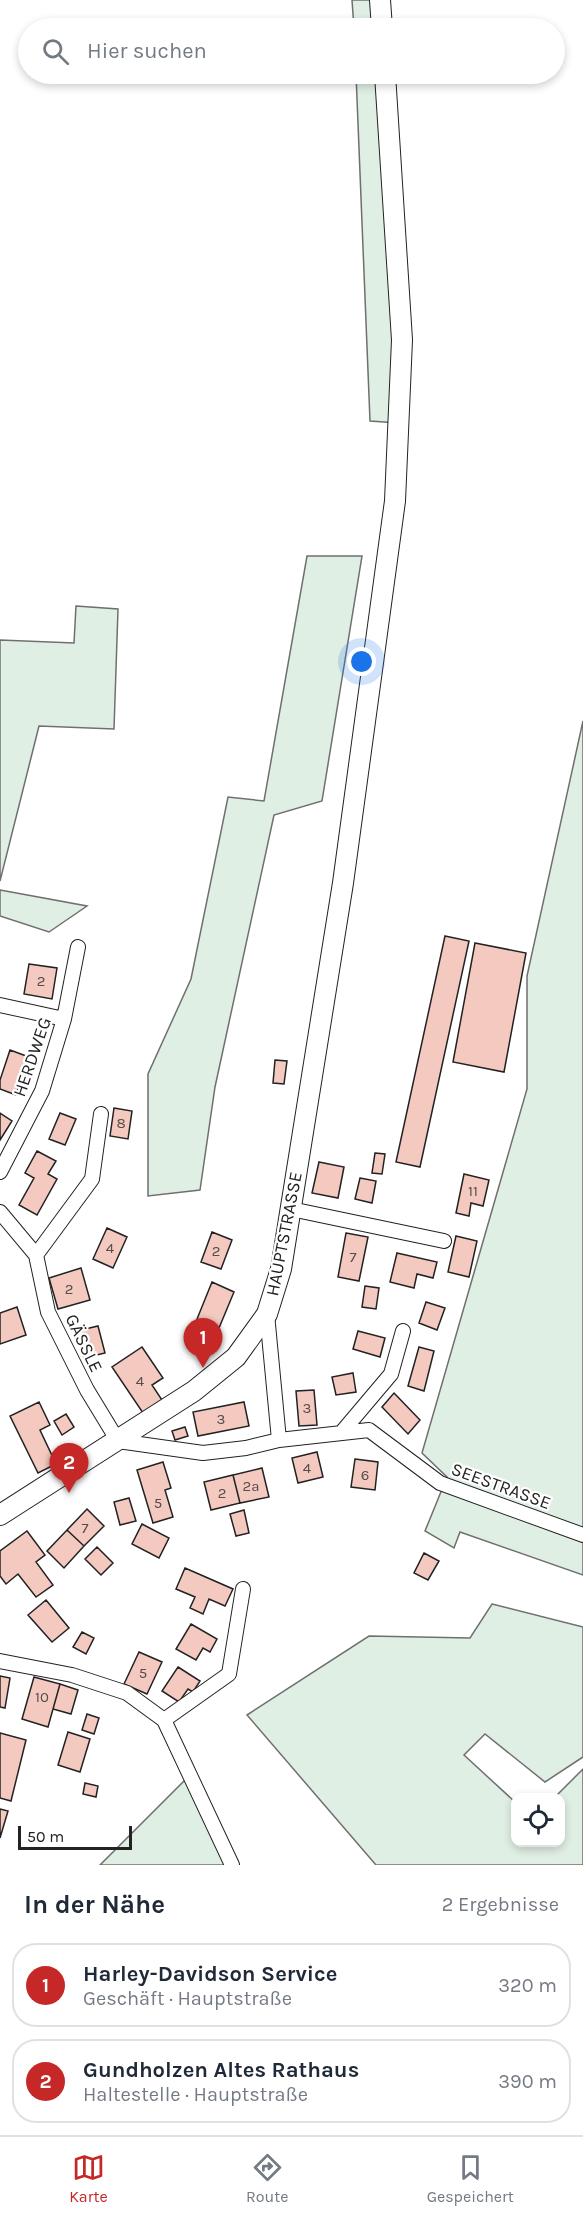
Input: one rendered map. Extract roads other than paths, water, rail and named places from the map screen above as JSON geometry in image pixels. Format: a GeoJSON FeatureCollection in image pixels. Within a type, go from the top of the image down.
{"type":"FeatureCollection","features":[{"type":"Feature","properties":{"kind":"main road"},"geometry":{"type":"LineString","coordinates":[[380,0],[381,18]]}},
{"type":"Feature","properties":{"kind":"main road","name":"HAUPTSTRASSE"},"geometry":{"type":"LineString","coordinates":[[0,1515],[194,1391],[236,1358],[267,1314],[281,1269],[325,998],[395,501],[402,340],[386,84]]}},
{"type":"Feature","properties":{"kind":"street","name":"HERDWEG"},"geometry":{"type":"LineString","coordinates":[[0,1172],[42,1091],[64,1018],[78,947]]}},
{"type":"Feature","properties":{"kind":"street"},"geometry":{"type":"LineString","coordinates":[[0,1005],[64,1018]]}},
{"type":"Feature","properties":{"kind":"street"},"geometry":{"type":"LineString","coordinates":[[36,1255],[92,1179],[101,1114]]}},
{"type":"Feature","properties":{"kind":"street"},"geometry":{"type":"LineString","coordinates":[[291,1209],[444,1241]]}},
{"type":"Feature","properties":{"kind":"street","name":"GÄSSLE"},"geometry":{"type":"LineString","coordinates":[[0,1212],[36,1255],[48,1312],[87,1390],[118,1441]]}},
{"type":"Feature","properties":{"kind":"street"},"geometry":{"type":"LineString","coordinates":[[267,1314],[279,1440]]}},
{"type":"Feature","properties":{"kind":"street"},"geometry":{"type":"LineString","coordinates":[[342,1432],[391,1374],[403,1331]]}},
{"type":"Feature","properties":{"kind":"street","name":"SEESTRASSE"},"geometry":{"type":"LineString","coordinates":[[118,1441],[203,1453],[246,1448],[279,1440],[369,1430],[440,1483],[583,1535]]}},
{"type":"Feature","properties":{"kind":"street"},"geometry":{"type":"LineString","coordinates":[[164,1720],[229,1674],[243,1589]]}},
{"type":"Feature","properties":{"kind":"street"},"geometry":{"type":"LineString","coordinates":[[0,1661],[72,1675],[127,1693],[164,1720],[232,1865]]}},
{"type":"Feature","properties":{"kind":"place","name":"Harley-Davidson Service"},"geometry":{"type":"Point","coordinates":[203,1368]}},
{"type":"Feature","properties":{"kind":"place","name":"Gundholzen Altes Rathaus"},"geometry":{"type":"Point","coordinates":[69,1493]}}]}
